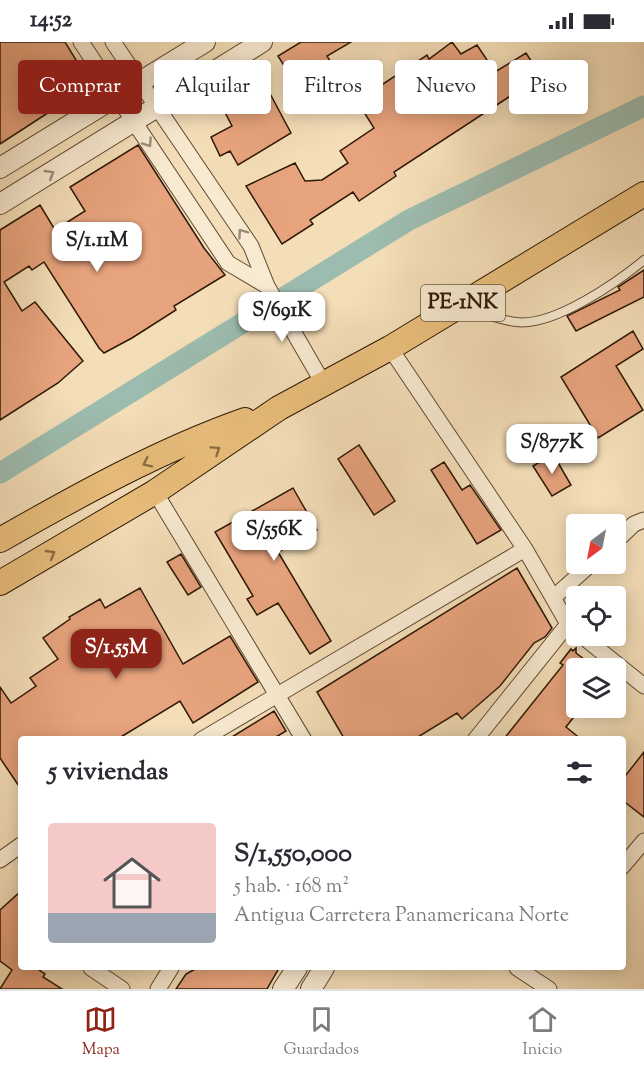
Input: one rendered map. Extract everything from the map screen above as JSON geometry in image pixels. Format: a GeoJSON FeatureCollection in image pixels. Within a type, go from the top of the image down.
{"type":"FeatureCollection","features":[{"type":"Feature","properties":{"kind":"main road","name":"PE-1NK"},"geometry":{"type":"LineString","coordinates":[[0,583],[155,492],[279,408],[390,348],[644,194]]}},
{"type":"Feature","properties":{"kind":"main road","name":"PE-1NK"},"geometry":{"type":"LineString","coordinates":[[0,540],[66,502],[212,432],[279,408]]}},
{"type":"Feature","properties":{"kind":"street"},"geometry":{"type":"LineString","coordinates":[[81,42],[93,60]]}},
{"type":"Feature","properties":{"kind":"street"},"geometry":{"type":"LineString","coordinates":[[113,42],[125,60]]}},
{"type":"Feature","properties":{"kind":"street"},"geometry":{"type":"LineString","coordinates":[[142,79],[205,42]]}},
{"type":"Feature","properties":{"kind":"street"},"geometry":{"type":"LineString","coordinates":[[233,60],[262,42]]}},
{"type":"Feature","properties":{"kind":"street"},"geometry":{"type":"LineString","coordinates":[[142,87],[154,106]]}},
{"type":"Feature","properties":{"kind":"street"},"geometry":{"type":"LineString","coordinates":[[0,204],[154,109]]}},
{"type":"Feature","properties":{"kind":"street"},"geometry":{"type":"LineString","coordinates":[[0,168],[88,114]]}},
{"type":"Feature","properties":{"kind":"street"},"geometry":{"type":"LineString","coordinates":[[129,114],[228,262],[267,286]]}},
{"type":"Feature","properties":{"kind":"street"},"geometry":{"type":"LineString","coordinates":[[159,114],[251,246],[267,286],[323,383]]}},
{"type":"Feature","properties":{"kind":"street"},"geometry":{"type":"LineString","coordinates":[[390,348],[525,549],[566,619]]}},
{"type":"Feature","properties":{"kind":"street"},"geometry":{"type":"LineString","coordinates":[[155,492],[302,736]]}},
{"type":"Feature","properties":{"kind":"street"},"geometry":{"type":"LineString","coordinates":[[626,532],[634,524],[644,520]]}},
{"type":"Feature","properties":{"kind":"street"},"geometry":{"type":"LineString","coordinates":[[208,736],[525,549]]}},
{"type":"Feature","properties":{"kind":"street"},"geometry":{"type":"LineString","coordinates":[[553,598],[580,574]]}},
{"type":"Feature","properties":{"kind":"street"},"geometry":{"type":"LineString","coordinates":[[478,736],[566,635]]}},
{"type":"Feature","properties":{"kind":"street"},"geometry":{"type":"LineString","coordinates":[[594,646],[644,686]]}},
{"type":"Feature","properties":{"kind":"street"},"geometry":{"type":"LineString","coordinates":[[626,862],[644,841]]}},
{"type":"Feature","properties":{"kind":"street"},"geometry":{"type":"LineString","coordinates":[[0,860],[18,847]]}},
{"type":"Feature","properties":{"kind":"street"},"geometry":{"type":"LineString","coordinates":[[94,970],[122,989]]}},
{"type":"Feature","properties":{"kind":"street"},"geometry":{"type":"LineString","coordinates":[[158,989],[170,970]]}},
{"type":"Feature","properties":{"kind":"street"},"geometry":{"type":"LineString","coordinates":[[283,989],[296,970]]}},
{"type":"Feature","properties":{"kind":"street"},"geometry":{"type":"LineString","coordinates":[[311,989],[323,970]]}},
{"type":"Feature","properties":{"kind":"street"},"geometry":{"type":"LineString","coordinates":[[535,973],[549,989]]}},
{"type":"Feature","properties":{"kind":"lane"},"geometry":{"type":"LineString","coordinates":[[459,306],[517,323],[551,316],[591,297],[644,260]]}},
{"type":"Feature","properties":{"kind":"building"},"geometry":{"type":"Polygon","coordinates":[[[0,42],[65,42],[76,60],[18,60],[18,114],[46,114],[0,144],[0,42]]]}},
{"type":"Feature","properties":{"kind":"building"},"geometry":{"type":"Polygon","coordinates":[[[301,42],[351,42],[327,56],[329,60],[283,60],[283,64],[278,56],[301,42]]]}},
{"type":"Feature","properties":{"kind":"building"},"geometry":{"type":"Polygon","coordinates":[[[452,42],[461,54],[477,45],[487,60],[419,60],[427,55],[429,59],[452,42]]]}},
{"type":"Feature","properties":{"kind":"building"},"geometry":{"type":"Polygon","coordinates":[[[526,53],[531,60],[515,60],[526,53]]]}},
{"type":"Feature","properties":{"kind":"building"},"geometry":{"type":"Polygon","coordinates":[[[509,63],[509,97],[497,105],[497,71],[509,63]]]}},
{"type":"Feature","properties":{"kind":"building"},"geometry":{"type":"Polygon","coordinates":[[[395,76],[395,114],[483,114],[394,172],[396,176],[359,201],[353,192],[310,220],[313,224],[282,244],[246,186],[295,163],[305,181],[322,180],[348,163],[340,151],[374,128],[365,114],[383,114],[383,84],[395,76]]]}},
{"type":"Feature","properties":{"kind":"building"},"geometry":{"type":"Polygon","coordinates":[[[271,96],[291,133],[238,165],[230,151],[220,156],[211,137],[232,126],[226,114],[271,114],[271,96]]]}},
{"type":"Feature","properties":{"kind":"building"},"geometry":{"type":"Polygon","coordinates":[[[138,145],[204,248],[225,275],[174,306],[176,310],[104,353],[44,262],[32,270],[29,266],[4,282],[22,311],[35,302],[83,361],[58,383],[0,420],[0,230],[40,205],[55,230],[85,211],[70,187],[138,145]]]}},
{"type":"Feature","properties":{"kind":"building"},"geometry":{"type":"Polygon","coordinates":[[[644,270],[644,297],[576,331],[567,316],[620,290],[618,287],[644,270]]]}},
{"type":"Feature","properties":{"kind":"building"},"geometry":{"type":"Polygon","coordinates":[[[633,331],[643,349],[616,366],[643,410],[598,438],[561,377],[633,331]]]}},
{"type":"Feature","properties":{"kind":"building"},"geometry":{"type":"Polygon","coordinates":[[[359,445],[395,501],[374,515],[338,459],[359,445]]]}},
{"type":"Feature","properties":{"kind":"building"},"geometry":{"type":"Polygon","coordinates":[[[553,454],[571,485],[552,496],[533,466],[553,454]]]}},
{"type":"Feature","properties":{"kind":"building"},"geometry":{"type":"Polygon","coordinates":[[[444,462],[462,490],[470,485],[501,530],[477,544],[431,470],[444,462]]]}},
{"type":"Feature","properties":{"kind":"building"},"geometry":{"type":"Polygon","coordinates":[[[293,488],[317,530],[278,552],[331,641],[310,654],[278,603],[257,615],[247,599],[253,596],[215,532],[293,488]]]}},
{"type":"Feature","properties":{"kind":"building"},"geometry":{"type":"Polygon","coordinates":[[[181,554],[201,587],[188,595],[167,562],[181,554]]]}},
{"type":"Feature","properties":{"kind":"building"},"geometry":{"type":"Polygon","coordinates":[[[517,568],[552,628],[545,637],[534,643],[500,686],[462,719],[457,713],[420,736],[343,736],[317,692],[517,568]]]}},
{"type":"Feature","properties":{"kind":"building"},"geometry":{"type":"Polygon","coordinates":[[[140,588],[183,664],[230,636],[258,682],[193,723],[180,701],[123,736],[18,736],[18,785],[0,758],[0,687],[11,703],[36,686],[30,678],[58,659],[43,638],[70,619],[69,617],[100,599],[105,608],[140,588]]]}},
{"type":"Feature","properties":{"kind":"building"},"geometry":{"type":"Polygon","coordinates":[[[576,648],[576,653],[583,658],[566,658],[566,718],[573,718],[566,727],[577,736],[506,736],[563,665],[560,663],[571,649],[573,651],[576,648]]]}},
{"type":"Feature","properties":{"kind":"building"},"geometry":{"type":"Polygon","coordinates":[[[274,711],[286,731],[278,736],[233,736],[274,711]]]}},
{"type":"Feature","properties":{"kind":"building"},"geometry":{"type":"Polygon","coordinates":[[[644,752],[644,817],[626,803],[626,775],[644,752]]]}},
{"type":"Feature","properties":{"kind":"building"},"geometry":{"type":"Polygon","coordinates":[[[18,894],[18,970],[39,970],[45,974],[43,977],[62,989],[0,989],[12,970],[0,961],[0,910],[18,894]]]}},
{"type":"Feature","properties":{"kind":"building"},"geometry":{"type":"Polygon","coordinates":[[[193,970],[278,970],[267,989],[176,989],[186,974],[193,970]]]}},
{"type":"Feature","properties":{"kind":"waterway"},"geometry":{"type":"LineString","coordinates":[[0,473],[409,220],[644,106]]}}]}
